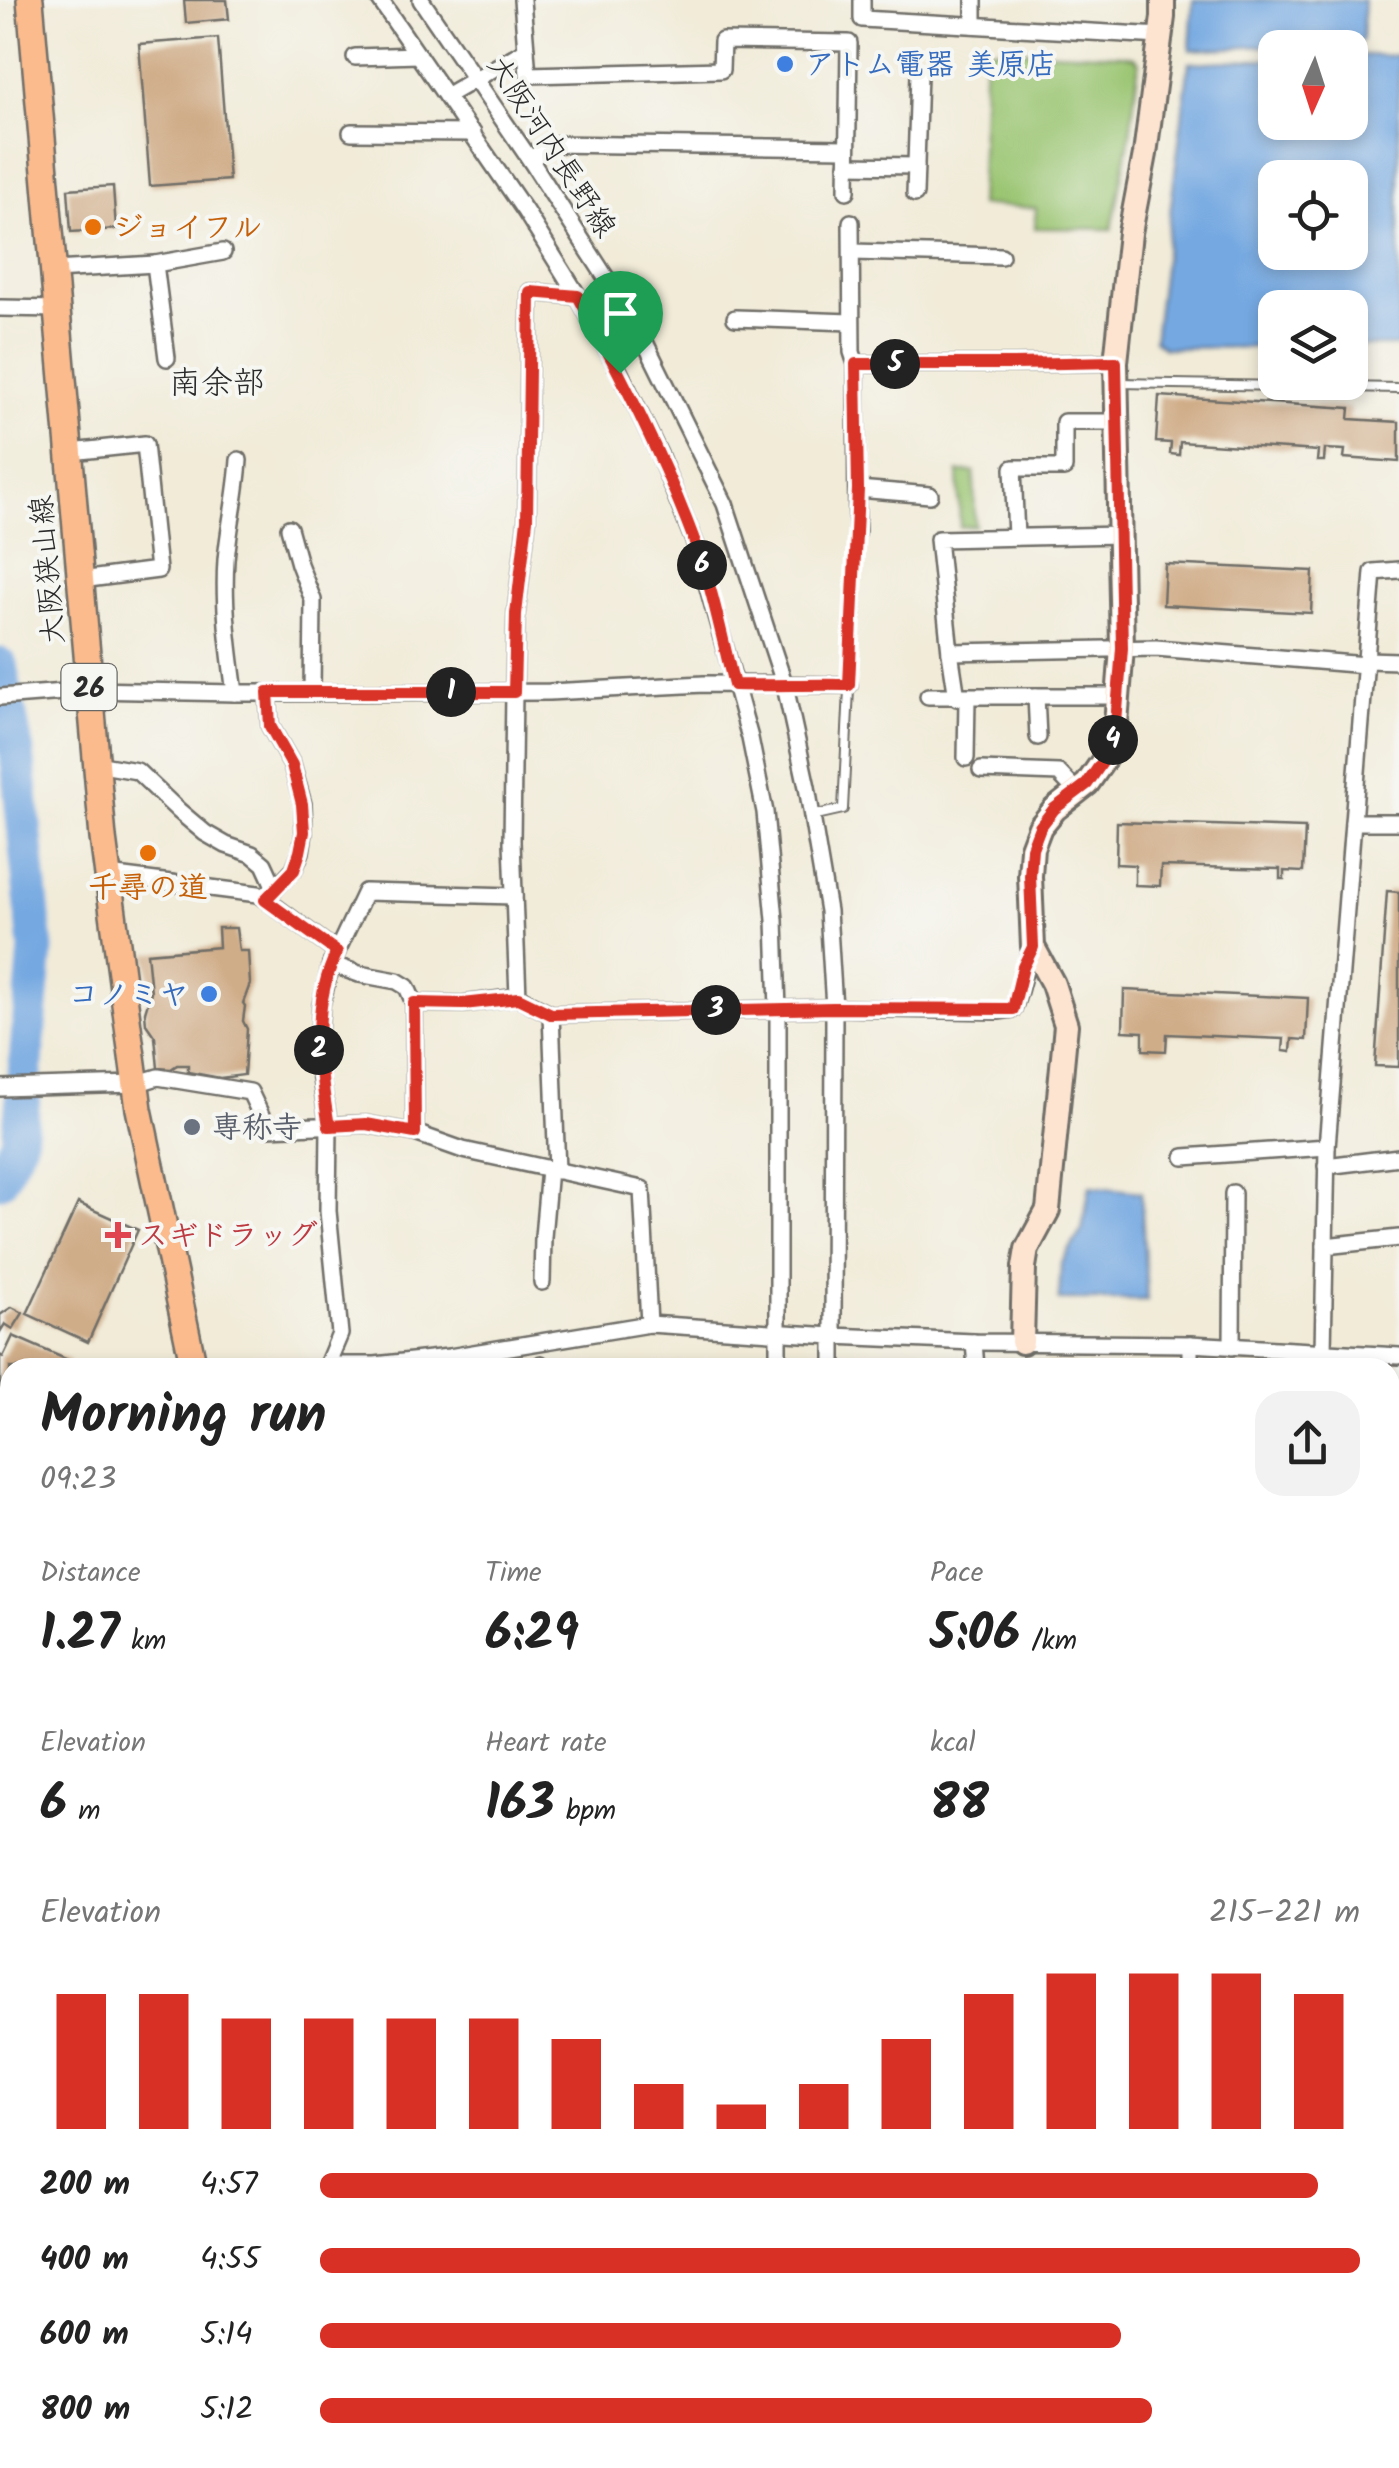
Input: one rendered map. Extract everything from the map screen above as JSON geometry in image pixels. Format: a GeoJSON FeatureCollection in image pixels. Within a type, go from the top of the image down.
{"type":"FeatureCollection","features":[{"type":"Feature","properties":{"kind":"main road","name":"大阪狭山線"},"geometry":{"type":"LineString","coordinates":[[30,0],[108,875],[134,1084],[192,1358]]}},
{"type":"Feature","properties":{"kind":"street","name":"大阪河内長野線"},"geometry":{"type":"LineString","coordinates":[[380,0],[526,211],[578,296],[659,454],[698,548],[750,738],[765,812],[778,1010],[778,1358]]}},
{"type":"Feature","properties":{"kind":"street","name":"大阪河内長野線"},"geometry":{"type":"LineString","coordinates":[[421,0],[531,161],[636,326],[725,504],[785,686],[828,911],[834,1008],[833,1358]]}},
{"type":"Feature","properties":{"kind":"street"},"geometry":{"type":"LineString","coordinates":[[522,0],[528,75],[721,70],[722,41],[848,43],[846,191]]}},
{"type":"Feature","properties":{"kind":"street"},"geometry":{"type":"LineString","coordinates":[[862,0],[862,19],[1161,36]]}},
{"type":"Feature","properties":{"kind":"street"},"geometry":{"type":"LineString","coordinates":[[974,0],[974,24]]}},
{"type":"Feature","properties":{"kind":"street"},"geometry":{"type":"LineString","coordinates":[[1022,1342],[1024,1267],[1027,1249],[1048,1210],[1066,1025],[1053,984],[1033,947],[1032,848],[1040,827],[1054,809],[1087,784],[1115,736],[1122,648],[1116,372],[1130,233],[1164,0]]}},
{"type":"Feature","properties":{"kind":"street"},"geometry":{"type":"LineString","coordinates":[[446,96],[526,50]]}},
{"type":"Feature","properties":{"kind":"street"},"geometry":{"type":"LineString","coordinates":[[355,57],[418,55]]}},
{"type":"Feature","properties":{"kind":"street"},"geometry":{"type":"LineString","coordinates":[[915,194],[920,74]]}},
{"type":"Feature","properties":{"kind":"street"},"geometry":{"type":"LineString","coordinates":[[351,132],[473,133]]}},
{"type":"Feature","properties":{"kind":"street"},"geometry":{"type":"LineString","coordinates":[[531,161],[548,144],[847,156],[916,166]]}},
{"type":"Feature","properties":{"kind":"street"},"geometry":{"type":"LineString","coordinates":[[851,222],[856,532]]}},
{"type":"Feature","properties":{"kind":"street"},"geometry":{"type":"LineString","coordinates":[[55,270],[156,264],[222,252]]}},
{"type":"Feature","properties":{"kind":"street"},"geometry":{"type":"LineString","coordinates":[[853,252],[1001,256]]}},
{"type":"Feature","properties":{"kind":"street"},"geometry":{"type":"LineString","coordinates":[[156,264],[167,358]]}},
{"type":"Feature","properties":{"kind":"street"},"geometry":{"type":"LineString","coordinates":[[518,998],[512,842],[514,692],[516,614],[527,520],[530,292],[578,296]]}},
{"type":"Feature","properties":{"kind":"street"},"geometry":{"type":"LineString","coordinates":[[0,308],[58,309]]}},
{"type":"Feature","properties":{"kind":"street"},"geometry":{"type":"LineString","coordinates":[[735,318],[851,322]]}},
{"type":"Feature","properties":{"kind":"street"},"geometry":{"type":"LineString","coordinates":[[856,364],[1014,364],[1116,372]]}},
{"type":"Feature","properties":{"kind":"street"},"geometry":{"type":"LineString","coordinates":[[1016,538],[1012,468],[1064,468],[1064,422],[1118,422]]}},
{"type":"Feature","properties":{"kind":"street"},"geometry":{"type":"LineString","coordinates":[[71,452],[145,444],[158,570],[81,580]]}},
{"type":"Feature","properties":{"kind":"street"},"geometry":{"type":"LineString","coordinates":[[235,693],[227,633],[226,564],[238,494],[239,460]]}},
{"type":"Feature","properties":{"kind":"street"},"geometry":{"type":"LineString","coordinates":[[858,489],[930,495]]}},
{"type":"Feature","properties":{"kind":"street"},"geometry":{"type":"LineString","coordinates":[[289,528],[313,600],[312,692]]}},
{"type":"Feature","properties":{"kind":"street"},"geometry":{"type":"LineString","coordinates":[[966,758],[962,698],[950,652],[938,540],[1121,535]]}},
{"type":"Feature","properties":{"kind":"street"},"geometry":{"type":"LineString","coordinates":[[1323,1351],[1326,1147],[1373,572],[1399,570]]}},
{"type":"Feature","properties":{"kind":"street"},"geometry":{"type":"LineString","coordinates":[[950,652],[1156,648],[1366,663],[1399,661]]}},
{"type":"Feature","properties":{"kind":"street"},"geometry":{"type":"LineString","coordinates":[[0,697],[90,690],[514,692],[849,685]]}},
{"type":"Feature","properties":{"kind":"street"},"geometry":{"type":"LineString","coordinates":[[108,875],[270,894],[294,870],[300,852],[302,804],[292,765],[270,726],[268,692]]}},
{"type":"Feature","properties":{"kind":"street"},"geometry":{"type":"LineString","coordinates":[[928,696],[1118,696]]}},
{"type":"Feature","properties":{"kind":"street"},"geometry":{"type":"LineString","coordinates":[[1036,696],[1038,738]]}},
{"type":"Feature","properties":{"kind":"street"},"geometry":{"type":"LineString","coordinates":[[96,764],[137,770],[205,833],[252,854],[264,864],[270,894],[334,958],[359,974],[398,981],[407,987],[414,1003],[415,1133]]}},
{"type":"Feature","properties":{"kind":"street"},"geometry":{"type":"LineString","coordinates":[[981,770],[1058,773],[1077,792]]}},
{"type":"Feature","properties":{"kind":"street"},"geometry":{"type":"LineString","coordinates":[[1353,822],[1399,822]]}},
{"type":"Feature","properties":{"kind":"street"},"geometry":{"type":"LineString","coordinates":[[330,1358],[340,1334],[328,1211],[329,1126],[318,1048],[322,1006],[334,958],[365,892],[514,896]]}},
{"type":"Feature","properties":{"kind":"street"},"geometry":{"type":"LineString","coordinates":[[414,1003],[463,1004],[518,998],[551,1014],[1013,1009],[1023,967],[1033,947]]}},
{"type":"Feature","properties":{"kind":"street"},"geometry":{"type":"LineString","coordinates":[[542,1282],[542,1236],[553,1170],[551,1014]]}},
{"type":"Feature","properties":{"kind":"street"},"geometry":{"type":"LineString","coordinates":[[0,1088],[134,1084],[158,1077],[250,1092],[267,1128],[366,1124],[415,1133],[463,1150],[642,1189],[649,1324]]}},
{"type":"Feature","properties":{"kind":"street"},"geometry":{"type":"LineString","coordinates":[[1184,1156],[1326,1147]]}},
{"type":"Feature","properties":{"kind":"street"},"geometry":{"type":"LineString","coordinates":[[1326,1166],[1399,1157]]}},
{"type":"Feature","properties":{"kind":"street"},"geometry":{"type":"LineString","coordinates":[[1232,1346],[1242,1234],[1233,1193]]}},
{"type":"Feature","properties":{"kind":"street"},"geometry":{"type":"LineString","coordinates":[[1325,1246],[1399,1238]]}},
{"type":"Feature","properties":{"kind":"street"},"geometry":{"type":"LineString","coordinates":[[440,1358],[649,1324],[974,1342],[1190,1344],[1399,1356]]}},
{"type":"Feature","properties":{"kind":"street"},"geometry":{"type":"LineString","coordinates":[[974,1342],[975,1358]]}},
{"type":"Feature","properties":{"kind":"street"},"geometry":{"type":"LineString","coordinates":[[1190,1344],[1190,1358]]}},
{"type":"Feature","properties":{"kind":"lane"},"geometry":{"type":"LineString","coordinates":[[1116,372],[1399,388]]}},
{"type":"Feature","properties":{"kind":"lane"},"geometry":{"type":"LineString","coordinates":[[812,816],[843,808],[856,532]]}},
{"type":"Feature","properties":{"kind":"green space"},"geometry":{"type":"Polygon","coordinates":[[[985,49],[1122,55],[1139,62],[1112,229],[1035,228],[1036,208],[979,205],[985,49]]]}},
{"type":"Feature","properties":{"kind":"green space"},"geometry":{"type":"Polygon","coordinates":[[[958,472],[974,472],[975,526],[960,527],[958,472]]]}},
{"type":"Feature","properties":{"kind":"water"},"geometry":{"type":"Polygon","coordinates":[[[1193,0],[1364,0],[1363,30],[1258,30],[1258,46],[1190,50],[1193,0]]]}},
{"type":"Feature","properties":{"kind":"water"},"geometry":{"type":"Polygon","coordinates":[[[1368,55],[1399,56],[1399,346],[1368,346],[1368,290],[1258,290],[1258,347],[1164,348],[1154,340],[1189,63],[1258,60],[1258,140],[1368,140],[1368,55]]]}},
{"type":"Feature","properties":{"kind":"water"},"geometry":{"type":"Polygon","coordinates":[[[1090,1186],[1141,1192],[1147,1300],[1059,1300],[1061,1264],[1082,1230],[1090,1186]]]}},
{"type":"Feature","properties":{"kind":"building"},"geometry":{"type":"Polygon","coordinates":[[[184,0],[227,0],[229,19],[186,23],[184,0]]]}},
{"type":"Feature","properties":{"kind":"building"},"geometry":{"type":"Polygon","coordinates":[[[218,38],[229,180],[150,186],[139,44],[218,38]]]}},
{"type":"Feature","properties":{"kind":"building"},"geometry":{"type":"Polygon","coordinates":[[[113,186],[116,229],[71,232],[68,189],[113,186]]]}},
{"type":"Feature","properties":{"kind":"building"},"geometry":{"type":"Polygon","coordinates":[[[1159,396],[1350,408],[1349,419],[1399,422],[1399,462],[1344,458],[1345,450],[1325,449],[1324,461],[1317,461],[1318,451],[1180,442],[1179,455],[1170,454],[1171,443],[1156,442],[1159,396]]]}},
{"type":"Feature","properties":{"kind":"building"},"geometry":{"type":"Polygon","coordinates":[[[1165,564],[1313,571],[1311,613],[1163,605],[1165,564]]]}},
{"type":"Feature","properties":{"kind":"building"},"geometry":{"type":"Polygon","coordinates":[[[1117,822],[1305,828],[1303,872],[1284,871],[1284,879],[1280,879],[1280,869],[1161,866],[1160,886],[1135,885],[1135,865],[1116,864],[1117,822]]]}},
{"type":"Feature","properties":{"kind":"building"},"geometry":{"type":"Polygon","coordinates":[[[1387,891],[1399,892],[1399,1067],[1375,1066],[1387,891]]]}},
{"type":"Feature","properties":{"kind":"building"},"geometry":{"type":"Polygon","coordinates":[[[218,928],[236,928],[239,951],[248,951],[250,984],[243,1003],[247,1029],[244,1075],[220,1078],[188,1072],[188,1065],[158,1068],[155,1037],[146,1024],[151,992],[147,953],[219,947],[218,928]]]}},
{"type":"Feature","properties":{"kind":"building"},"geometry":{"type":"Polygon","coordinates":[[[1124,990],[1308,998],[1306,1040],[1292,1039],[1291,1052],[1283,1051],[1284,1039],[1167,1034],[1166,1051],[1143,1050],[1143,1032],[1123,1031],[1124,990]]]}},
{"type":"Feature","properties":{"kind":"building"},"geometry":{"type":"Polygon","coordinates":[[[78,1203],[138,1230],[88,1342],[27,1314],[78,1203]]]}},
{"type":"Feature","properties":{"kind":"building"},"geometry":{"type":"Polygon","coordinates":[[[12,1307],[23,1313],[13,1329],[5,1324],[0,1332],[0,1315],[12,1307]]]}},
{"type":"Feature","properties":{"kind":"building"},"geometry":{"type":"Polygon","coordinates":[[[13,1336],[63,1358],[0,1358],[0,1355],[3,1357],[13,1336]]]}},
{"type":"Feature","properties":{"kind":"waterway"},"geometry":{"type":"LineString","coordinates":[[0,665],[17,753],[36,949],[19,1141],[0,1180]]}},
{"type":"Feature","properties":{"kind":"place","name":"アトム電器 美原店"},"geometry":{"type":"Point","coordinates":[785,64]}},
{"type":"Feature","properties":{"kind":"place","name":"ジョイフル"},"geometry":{"type":"Point","coordinates":[93,227]}},
{"type":"Feature","properties":{"kind":"place","name":"千尋の道"},"geometry":{"type":"Point","coordinates":[148,853]}},
{"type":"Feature","properties":{"kind":"place","name":"コノミヤ"},"geometry":{"type":"Point","coordinates":[209,994]}},
{"type":"Feature","properties":{"kind":"place","name":"専称寺"},"geometry":{"type":"Point","coordinates":[192,1127]}},
{"type":"Feature","properties":{"kind":"place","name":"スギドラッグ"},"geometry":{"type":"Point","coordinates":[118,1235]}},
{"type":"Feature","properties":{"kind":"district","name":"南余部"},"geometry":{"type":"Point","coordinates":[217,382]}},
{"type":"Feature","properties":{"kind":"route"},"geometry":{"type":"LineString","coordinates":[[530,292],[578,296],[620,373],[698,548],[734,685],[849,685],[858,489],[856,364],[1116,362],[1122,648],[1115,736],[1087,784],[1054,809],[1040,827],[1032,848],[1033,947],[1023,967],[1013,1009],[551,1014],[518,998],[463,1004],[414,1003],[415,1133],[366,1124],[329,1126],[318,1048],[322,1006],[337,952],[265,900],[294,870],[304,832],[292,765],[270,726],[268,692],[514,692],[516,614],[527,520],[530,292]]}}]}
